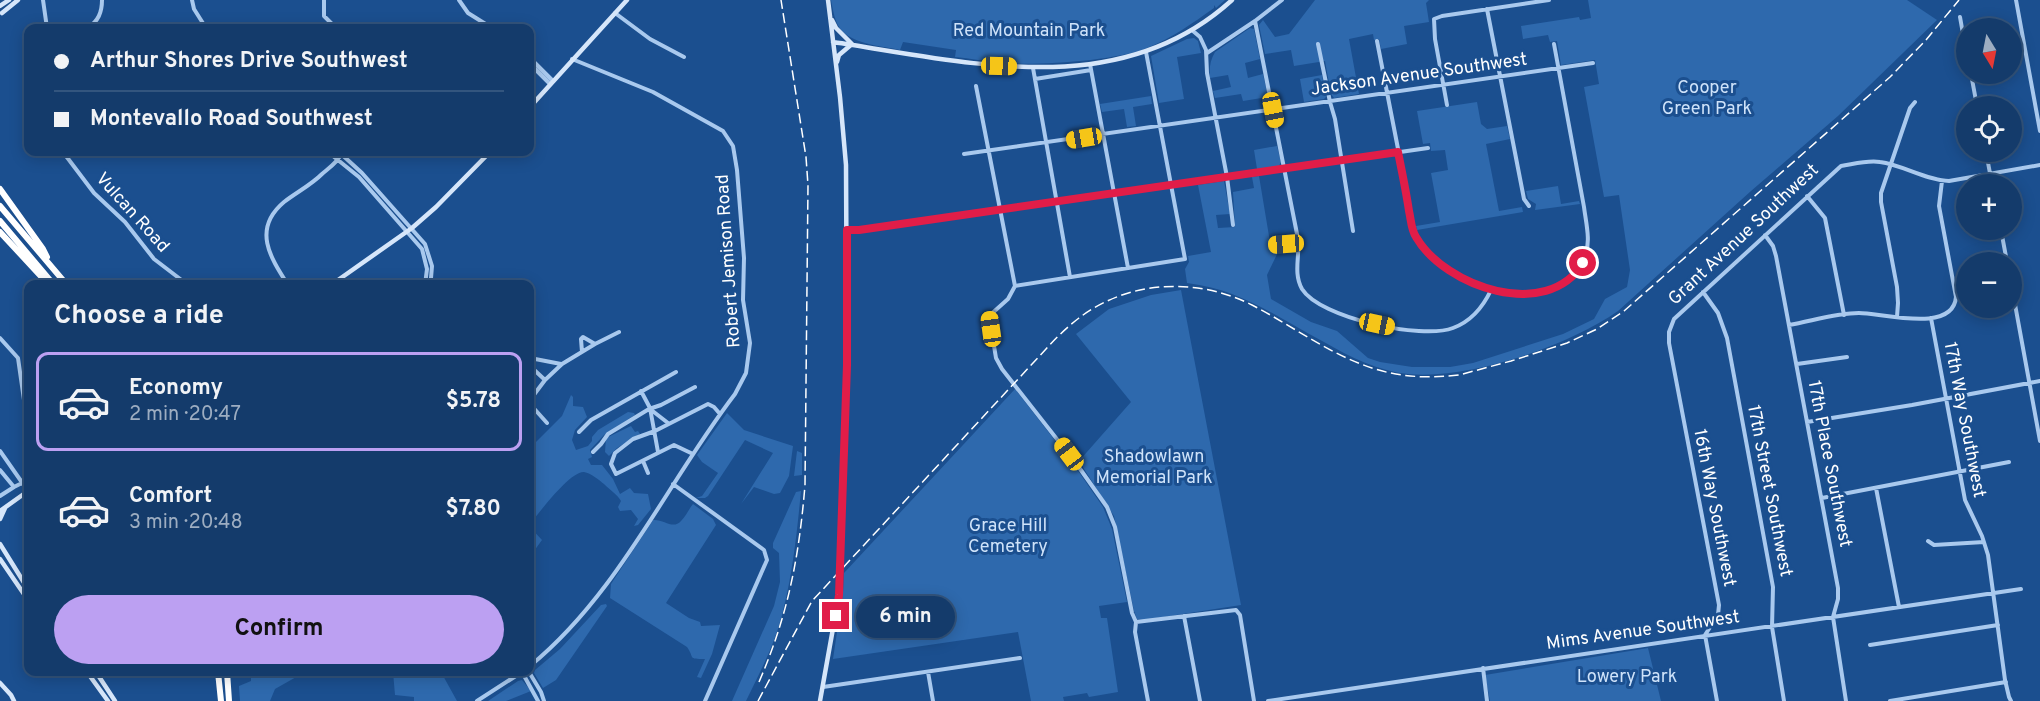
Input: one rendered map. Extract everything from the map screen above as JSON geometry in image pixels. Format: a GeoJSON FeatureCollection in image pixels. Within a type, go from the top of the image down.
{"type":"FeatureCollection","features":[{"type":"Feature","properties":{"kind":"highway"},"geometry":{"type":"LineString","coordinates":[[0,189],[44,249],[49,263]]}},
{"type":"Feature","properties":{"kind":"highway"},"geometry":{"type":"LineString","coordinates":[[0,206],[63,280]]}},
{"type":"Feature","properties":{"kind":"highway"},"geometry":{"type":"LineString","coordinates":[[0,221],[50,280]]}},
{"type":"Feature","properties":{"kind":"highway"},"geometry":{"type":"LineString","coordinates":[[0,232],[44,280]]}},
{"type":"Feature","properties":{"kind":"highway"},"geometry":{"type":"LineString","coordinates":[[218,676],[221,701]]}},
{"type":"Feature","properties":{"kind":"highway"},"geometry":{"type":"LineString","coordinates":[[227,676],[230,701]]}},
{"type":"Feature","properties":{"kind":"main road"},"geometry":{"type":"LineString","coordinates":[[0,5],[9,0]]}},
{"type":"Feature","properties":{"kind":"main road"},"geometry":{"type":"LineString","coordinates":[[1,14],[16,0]]}},
{"type":"Feature","properties":{"kind":"main road"},"geometry":{"type":"LineString","coordinates":[[534,102],[627,0]]}},
{"type":"Feature","properties":{"kind":"main road"},"geometry":{"type":"LineString","coordinates":[[820,701],[839,595],[847,365],[846,165],[828,0]]}},
{"type":"Feature","properties":{"kind":"main road"},"geometry":{"type":"LineString","coordinates":[[833,42],[913,56],[999,66],[1091,67],[1146,52],[1192,31],[1232,0]]}},
{"type":"Feature","properties":{"kind":"main road"},"geometry":{"type":"LineString","coordinates":[[830,18],[836,28],[852,44]]}},
{"type":"Feature","properties":{"kind":"main road"},"geometry":{"type":"LineString","coordinates":[[836,64],[839,55],[852,44]]}},
{"type":"Feature","properties":{"kind":"main road"},"geometry":{"type":"LineString","coordinates":[[338,280],[407,233],[486,156]]}},
{"type":"Feature","properties":{"kind":"main road"},"geometry":{"type":"LineString","coordinates":[[0,511],[24,494]]}},
{"type":"Feature","properties":{"kind":"main road"},"geometry":{"type":"LineString","coordinates":[[0,519],[6,507]]}},
{"type":"Feature","properties":{"kind":"main road"},"geometry":{"type":"LineString","coordinates":[[0,538],[1,545],[24,582]]}},
{"type":"Feature","properties":{"kind":"main road"},"geometry":{"type":"LineString","coordinates":[[0,559],[24,594]]}},
{"type":"Feature","properties":{"kind":"main road"},"geometry":{"type":"LineString","coordinates":[[90,676],[108,701]]}},
{"type":"Feature","properties":{"kind":"main road"},"geometry":{"type":"LineString","coordinates":[[99,676],[115,701]]}},
{"type":"Feature","properties":{"kind":"main road"},"geometry":{"type":"LineString","coordinates":[[0,683],[14,701]]}},
{"type":"Feature","properties":{"kind":"street"},"geometry":{"type":"LineString","coordinates":[[43,0],[46,24]]}},
{"type":"Feature","properties":{"kind":"street"},"geometry":{"type":"LineString","coordinates":[[92,24],[99,18],[102,0]]}},
{"type":"Feature","properties":{"kind":"street"},"geometry":{"type":"LineString","coordinates":[[192,0],[201,24]]}},
{"type":"Feature","properties":{"kind":"street"},"geometry":{"type":"LineString","coordinates":[[324,0],[324,16],[332,24]]}},
{"type":"Feature","properties":{"kind":"street"},"geometry":{"type":"LineString","coordinates":[[459,0],[468,13],[486,24]]}},
{"type":"Feature","properties":{"kind":"street"},"geometry":{"type":"LineString","coordinates":[[1206,53],[1282,0]]}},
{"type":"Feature","properties":{"kind":"street"},"geometry":{"type":"LineString","coordinates":[[1447,105],[1435,39],[1434,20],[1436,17],[1547,0]]}},
{"type":"Feature","properties":{"kind":"street"},"geometry":{"type":"LineString","coordinates":[[2016,0],[2040,130]]}},
{"type":"Feature","properties":{"kind":"street"},"geometry":{"type":"LineString","coordinates":[[0,5],[1,14]]}},
{"type":"Feature","properties":{"kind":"street"},"geometry":{"type":"LineString","coordinates":[[1487,9],[1524,199],[1529,206]]}},
{"type":"Feature","properties":{"kind":"street"},"geometry":{"type":"LineString","coordinates":[[614,13],[650,39],[684,57]]}},
{"type":"Feature","properties":{"kind":"street"},"geometry":{"type":"LineString","coordinates":[[1255,21],[1299,243],[1298,280],[1307,296],[1323,307],[1377,324],[1416,332],[1438,332],[1459,326],[1471,319],[1481,308],[1491,290]]}},
{"type":"Feature","properties":{"kind":"street"},"geometry":{"type":"LineString","coordinates":[[1192,31],[1200,37],[1206,53],[1207,73],[1227,177],[1233,225]]}},
{"type":"Feature","properties":{"kind":"street"},"geometry":{"type":"LineString","coordinates":[[1377,41],[1413,232],[1422,245],[1448,269],[1468,281],[1491,290],[1514,293],[1551,289],[1569,280],[1581,266],[1587,252],[1588,233],[1584,207],[1554,44]]}},
{"type":"Feature","properties":{"kind":"street"},"geometry":{"type":"LineString","coordinates":[[1318,44],[1335,119],[1353,231]]}},
{"type":"Feature","properties":{"kind":"street"},"geometry":{"type":"LineString","coordinates":[[1015,286],[1185,259],[1146,52]]}},
{"type":"Feature","properties":{"kind":"street","name":"Robert Jemison Road"},"geometry":{"type":"LineString","coordinates":[[534,663],[553,647],[596,600],[742,382],[750,343],[743,300],[744,258],[733,146],[723,131],[653,92],[573,59]]}},
{"type":"Feature","properties":{"kind":"street"},"geometry":{"type":"LineString","coordinates":[[534,63],[551,82]]}},
{"type":"Feature","properties":{"kind":"street","name":"Jackson Avenue Southwest"},"geometry":{"type":"LineString","coordinates":[[964,154],[1047,144],[1593,63]]}},
{"type":"Feature","properties":{"kind":"street"},"geometry":{"type":"LineString","coordinates":[[534,67],[551,82]]}},
{"type":"Feature","properties":{"kind":"street"},"geometry":{"type":"LineString","coordinates":[[1035,80],[1091,67],[1128,268]]}},
{"type":"Feature","properties":{"kind":"street"},"geometry":{"type":"LineString","coordinates":[[1033,68],[1070,277]]}},
{"type":"Feature","properties":{"kind":"street"},"geometry":{"type":"LineString","coordinates":[[976,86],[1015,286],[1008,299],[989,316],[996,358],[1107,507],[1115,527],[1132,613],[1136,622],[1135,632],[1148,701]]}},
{"type":"Feature","properties":{"kind":"street"},"geometry":{"type":"LineString","coordinates":[[1897,317],[1897,287],[1881,197],[1882,187],[1910,108],[1915,102]]}},
{"type":"Feature","properties":{"kind":"street"},"geometry":{"type":"LineString","coordinates":[[847,230],[1428,148]]}},
{"type":"Feature","properties":{"kind":"street","name":"Vulcan Road"},"geometry":{"type":"LineString","coordinates":[[66,156],[94,193],[124,222],[154,259],[181,280]]}},
{"type":"Feature","properties":{"kind":"street"},"geometry":{"type":"LineString","coordinates":[[334,156],[359,177],[423,252],[427,280]]}},
{"type":"Feature","properties":{"kind":"street"},"geometry":{"type":"LineString","coordinates":[[285,280],[268,252],[266,243],[268,224],[272,214],[320,176],[340,156]]}},
{"type":"Feature","properties":{"kind":"street"},"geometry":{"type":"LineString","coordinates":[[343,156],[362,173],[425,244],[431,259],[432,272],[429,280]]}},
{"type":"Feature","properties":{"kind":"street","name":"Grant Avenue Southwest"},"geometry":{"type":"LineString","coordinates":[[1670,351],[1668,335],[1677,315],[1841,166],[1870,161],[1942,181],[1956,181]]}},
{"type":"Feature","properties":{"kind":"street"},"geometry":{"type":"LineString","coordinates":[[1988,162],[1990,174]]}},
{"type":"Feature","properties":{"kind":"street","name":"Grant Avenue Southwest"},"geometry":{"type":"LineString","coordinates":[[1990,174],[2040,165]]}},
{"type":"Feature","properties":{"kind":"street"},"geometry":{"type":"LineString","coordinates":[[1789,325],[1861,313],[1931,318],[1951,310],[1955,295],[1939,206],[1942,181]]}},
{"type":"Feature","properties":{"kind":"street"},"geometry":{"type":"LineString","coordinates":[[1807,196],[1826,218],[1844,315]]}},
{"type":"Feature","properties":{"kind":"street","name":"17th Place Southwest"},"geometry":{"type":"LineString","coordinates":[[1765,235],[1775,250],[1839,594],[1833,617],[1846,701]]}},
{"type":"Feature","properties":{"kind":"street"},"geometry":{"type":"LineString","coordinates":[[1274,245],[1299,243]]}},
{"type":"Feature","properties":{"kind":"street","name":"17th Street Southwest"},"geometry":{"type":"LineString","coordinates":[[1703,292],[1718,313],[1727,338],[1773,587],[1772,627],[1784,701]]}},
{"type":"Feature","properties":{"kind":"street","name":"17th Way Southwest"},"geometry":{"type":"LineString","coordinates":[[1931,318],[1967,506],[1984,542],[2011,701]]}},
{"type":"Feature","properties":{"kind":"street"},"geometry":{"type":"LineString","coordinates":[[2017,318],[2040,441]]}},
{"type":"Feature","properties":{"kind":"street"},"geometry":{"type":"LineString","coordinates":[[534,396],[545,380],[562,364],[619,332]]}},
{"type":"Feature","properties":{"kind":"street"},"geometry":{"type":"LineString","coordinates":[[582,352],[581,339],[583,337],[595,344]]}},
{"type":"Feature","properties":{"kind":"street"},"geometry":{"type":"LineString","coordinates":[[0,338],[18,358],[24,400]]}},
{"type":"Feature","properties":{"kind":"street","name":"16th Way Southwest"},"geometry":{"type":"LineString","coordinates":[[1670,351],[1719,605],[1718,615],[1704,635]]}},
{"type":"Feature","properties":{"kind":"street"},"geometry":{"type":"LineString","coordinates":[[1797,364],[1847,357]]}},
{"type":"Feature","properties":{"kind":"street"},"geometry":{"type":"LineString","coordinates":[[534,359],[562,364]]}},
{"type":"Feature","properties":{"kind":"street"},"geometry":{"type":"LineString","coordinates":[[534,370],[545,380]]}},
{"type":"Feature","properties":{"kind":"street"},"geometry":{"type":"LineString","coordinates":[[579,432],[591,420],[676,372]]}},
{"type":"Feature","properties":{"kind":"street"},"geometry":{"type":"LineString","coordinates":[[1807,422],[2040,381]]}},
{"type":"Feature","properties":{"kind":"street"},"geometry":{"type":"LineString","coordinates":[[593,452],[608,434],[650,408],[661,405],[695,387]]}},
{"type":"Feature","properties":{"kind":"street"},"geometry":{"type":"LineString","coordinates":[[641,391],[650,408],[658,452]]}},
{"type":"Feature","properties":{"kind":"street"},"geometry":{"type":"LineString","coordinates":[[693,454],[677,445],[658,452],[616,474],[612,464],[615,453],[633,439],[708,404],[720,414]]}},
{"type":"Feature","properties":{"kind":"street"},"geometry":{"type":"LineString","coordinates":[[534,407],[547,423]]}},
{"type":"Feature","properties":{"kind":"street"},"geometry":{"type":"LineString","coordinates":[[650,408],[668,423]]}},
{"type":"Feature","properties":{"kind":"street"},"geometry":{"type":"LineString","coordinates":[[0,452],[24,486]]}},
{"type":"Feature","properties":{"kind":"street"},"geometry":{"type":"LineString","coordinates":[[643,461],[648,473]]}},
{"type":"Feature","properties":{"kind":"street"},"geometry":{"type":"LineString","coordinates":[[1822,498],[2009,462]]}},
{"type":"Feature","properties":{"kind":"street"},"geometry":{"type":"LineString","coordinates":[[0,470],[14,487]]}},
{"type":"Feature","properties":{"kind":"street"},"geometry":{"type":"LineString","coordinates":[[0,496],[22,483]]}},
{"type":"Feature","properties":{"kind":"street"},"geometry":{"type":"LineString","coordinates":[[673,484],[764,550],[767,560],[705,701]]}},
{"type":"Feature","properties":{"kind":"street"},"geometry":{"type":"LineString","coordinates":[[1876,488],[1899,607]]}},
{"type":"Feature","properties":{"kind":"street"},"geometry":{"type":"LineString","coordinates":[[1928,541],[1934,545],[1984,542]]}},
{"type":"Feature","properties":{"kind":"street","name":"Mims Avenue Southwest"},"geometry":{"type":"LineString","coordinates":[[1268,701],[2021,589]]}},
{"type":"Feature","properties":{"kind":"street"},"geometry":{"type":"LineString","coordinates":[[1136,622],[1229,609],[1236,610],[1239,614],[1254,701]]}},
{"type":"Feature","properties":{"kind":"street"},"geometry":{"type":"LineString","coordinates":[[1184,616],[1200,701]]}},
{"type":"Feature","properties":{"kind":"street"},"geometry":{"type":"LineString","coordinates":[[1870,645],[1998,625]]}},
{"type":"Feature","properties":{"kind":"street"},"geometry":{"type":"LineString","coordinates":[[1704,635],[1717,701]]}},
{"type":"Feature","properties":{"kind":"street"},"geometry":{"type":"LineString","coordinates":[[823,687],[1020,658]]}},
{"type":"Feature","properties":{"kind":"street"},"geometry":{"type":"LineString","coordinates":[[1483,668],[1487,701]]}},
{"type":"Feature","properties":{"kind":"street"},"geometry":{"type":"LineString","coordinates":[[928,672],[933,701]]}},
{"type":"Feature","properties":{"kind":"street"},"geometry":{"type":"LineString","coordinates":[[477,701],[516,676]]}},
{"type":"Feature","properties":{"kind":"street"},"geometry":{"type":"LineString","coordinates":[[524,676],[538,701]]}},
{"type":"Feature","properties":{"kind":"street"},"geometry":{"type":"LineString","coordinates":[[531,676],[544,701]]}},
{"type":"Feature","properties":{"kind":"street"},"geometry":{"type":"LineString","coordinates":[[1890,701],[1925,698],[2006,682]]}},
{"type":"Feature","properties":{"kind":"green space","name":"Red Mountain Park"},"geometry":{"type":"Polygon","coordinates":[[[831,0],[1225,0],[1216,8],[1214,5],[1214,8],[1174,35],[1147,48],[1116,56],[1075,62],[1016,64],[955,57],[956,50],[903,42],[900,50],[862,42],[842,31],[835,17],[831,0]]]}},
{"type":"Feature","properties":{"kind":"green space"},"geometry":{"type":"Polygon","coordinates":[[[1315,0],[1429,0],[1426,3],[1429,22],[1404,26],[1407,44],[1381,49],[1379,39],[1374,40],[1373,34],[1349,39],[1359,94],[1334,98],[1331,94],[1325,61],[1294,66],[1291,50],[1265,54],[1259,25],[1263,20],[1275,37],[1289,34],[1315,0]]]}},
{"type":"Feature","properties":{"kind":"green space","name":"Cooper Green Park"},"geometry":{"type":"Polygon","coordinates":[[[1588,0],[1907,0],[1937,20],[1838,116],[1618,311],[1573,336],[1518,358],[1460,372],[1408,374],[1397,372],[1375,367],[1354,358],[1242,298],[1187,283],[1185,269],[1189,262],[1188,256],[1211,252],[1198,185],[1224,181],[1230,214],[1216,215],[1218,228],[1235,227],[1233,192],[1254,188],[1252,177],[1259,176],[1271,248],[1280,248],[1267,275],[1271,299],[1311,322],[1337,331],[1368,358],[1412,367],[1450,367],[1473,363],[1563,334],[1594,319],[1605,299],[1627,287],[1630,270],[1619,195],[1604,197],[1584,87],[1599,84],[1595,60],[1561,65],[1557,41],[1550,42],[1548,35],[1523,39],[1521,26],[1579,17],[1580,20],[1591,18],[1588,0]]]}},
{"type":"Feature","properties":{"kind":"green space"},"geometry":{"type":"Polygon","coordinates":[[[1250,28],[1254,29],[1260,59],[1245,63],[1248,78],[1263,74],[1268,97],[1243,101],[1241,94],[1215,98],[1213,91],[1231,87],[1228,75],[1210,78],[1213,55],[1250,28]]]}},
{"type":"Feature","properties":{"kind":"green space"},"geometry":{"type":"Polygon","coordinates":[[[1194,38],[1198,41],[1201,53],[1177,57],[1184,99],[1159,103],[1151,56],[1194,38]]]}},
{"type":"Feature","properties":{"kind":"green space"},"geometry":{"type":"Polygon","coordinates":[[[1322,75],[1326,97],[1304,102],[1300,79],[1322,75]]]}},
{"type":"Feature","properties":{"kind":"green space"},"geometry":{"type":"Polygon","coordinates":[[[1151,96],[1152,104],[1133,107],[1136,126],[1127,127],[1124,109],[1102,112],[1100,104],[1151,96]]]}},
{"type":"Feature","properties":{"kind":"green space"},"geometry":{"type":"Polygon","coordinates":[[[1477,102],[1481,124],[1487,129],[1507,126],[1510,139],[1486,144],[1499,211],[1522,207],[1523,212],[1417,230],[1416,226],[1440,222],[1431,173],[1448,170],[1445,150],[1431,151],[1430,143],[1423,144],[1417,111],[1477,102]]]}},
{"type":"Feature","properties":{"kind":"green space"},"geometry":{"type":"Polygon","coordinates":[[[1277,146],[1281,162],[1279,166],[1257,169],[1254,150],[1277,146]]]}},
{"type":"Feature","properties":{"kind":"green space"},"geometry":{"type":"Polygon","coordinates":[[[1558,186],[1561,204],[1579,201],[1580,204],[1535,210],[1536,204],[1528,199],[1526,191],[1558,186]]]}},
{"type":"Feature","properties":{"kind":"green space","name":"Shadowlawn Memorial Park"},"geometry":{"type":"Polygon","coordinates":[[[1181,290],[1241,605],[1144,620],[1137,619],[1134,611],[1114,516],[1079,461],[1131,402],[1076,334],[1109,309],[1151,295],[1181,290]]]}},
{"type":"Feature","properties":{"kind":"green space","name":"Grace Hill Cemetery"},"geometry":{"type":"Polygon","coordinates":[[[1015,389],[1074,465],[1103,507],[1112,529],[1127,602],[1099,606],[1101,618],[1107,618],[1118,692],[1089,697],[1087,693],[1063,697],[1064,701],[1031,701],[1018,632],[833,659],[844,573],[1015,389]]]}},
{"type":"Feature","properties":{"kind":"green space"},"geometry":{"type":"Polygon","coordinates":[[[571,395],[573,406],[583,407],[587,417],[575,430],[572,440],[576,450],[588,446],[598,430],[628,412],[634,413],[635,415],[604,435],[590,450],[592,457],[588,459],[591,465],[602,465],[613,479],[620,494],[630,488],[634,493],[648,494],[651,509],[638,525],[634,526],[638,519],[631,510],[620,511],[618,507],[621,501],[615,494],[595,477],[584,472],[578,473],[563,485],[534,519],[534,444],[562,416],[571,395]]]}},
{"type":"Feature","properties":{"kind":"green space"},"geometry":{"type":"Polygon","coordinates":[[[727,413],[744,430],[793,446],[789,476],[780,493],[774,494],[754,487],[741,504],[773,453],[745,440],[708,496],[696,498],[702,496],[718,473],[702,462],[697,455],[727,413]]]}},
{"type":"Feature","properties":{"kind":"green space"},"geometry":{"type":"Polygon","coordinates":[[[631,426],[635,432],[638,431],[640,434],[617,448],[609,456],[605,452],[606,438],[631,426]]]}},
{"type":"Feature","properties":{"kind":"green space"},"geometry":{"type":"Polygon","coordinates":[[[797,451],[802,453],[802,475],[794,476],[797,451]]]}},
{"type":"Feature","properties":{"kind":"green space"},"geometry":{"type":"Polygon","coordinates":[[[801,491],[789,581],[776,634],[746,701],[732,701],[774,606],[780,582],[779,553],[773,548],[773,543],[796,492],[801,491]]]}},
{"type":"Feature","properties":{"kind":"green space"},"geometry":{"type":"Polygon","coordinates":[[[693,504],[713,519],[716,525],[666,603],[689,618],[700,622],[701,626],[720,625],[712,654],[701,678],[697,677],[705,659],[692,657],[687,647],[610,598],[611,584],[653,520],[678,524],[693,504]]]}},
{"type":"Feature","properties":{"kind":"green space"},"geometry":{"type":"Polygon","coordinates":[[[534,531],[542,540],[534,551],[534,531]]]}},
{"type":"Feature","properties":{"kind":"green space"},"geometry":{"type":"Polygon","coordinates":[[[606,604],[607,606],[556,680],[543,688],[534,673],[535,670],[560,649],[601,605],[606,604]]]}},
{"type":"Feature","properties":{"kind":"green space","name":"Lowery Park"},"geometry":{"type":"Polygon","coordinates":[[[1648,648],[1661,701],[1490,701],[1485,675],[1648,648]]]}},
{"type":"Feature","properties":{"kind":"green space"},"geometry":{"type":"Polygon","coordinates":[[[251,676],[298,676],[275,689],[270,701],[240,701],[239,686],[251,681],[251,676]]]}},
{"type":"Feature","properties":{"kind":"green space"},"geometry":{"type":"Polygon","coordinates":[[[393,676],[443,676],[457,701],[414,701],[414,697],[395,695],[393,676]]]}},
{"type":"Feature","properties":{"kind":"green space"},"geometry":{"type":"Polygon","coordinates":[[[522,680],[531,691],[506,701],[488,701],[518,681],[522,680]]]}},
{"type":"Feature","properties":{"kind":"railway"},"geometry":{"type":"LineString","coordinates":[[759,682],[778,633],[791,586],[805,485],[808,185],[806,157],[781,0]]}},
{"type":"Feature","properties":{"kind":"railway"},"geometry":{"type":"LineString","coordinates":[[758,701],[812,601],[1054,341],[1075,321],[1098,305],[1141,290],[1163,287],[1208,290],[1252,305],[1347,358],[1385,372],[1409,376],[1459,375],[1567,343],[1597,329],[1624,311],[1890,77],[1926,40],[1959,0]]}},
{"type":"Feature","properties":{"kind":"route"},"geometry":{"type":"LineString","coordinates":[[836,616],[839,595],[847,365],[847,230],[1398,152],[1413,232],[1435,259],[1457,276],[1496,291],[1526,293],[1551,289],[1564,284],[1583,263]]}}]}
